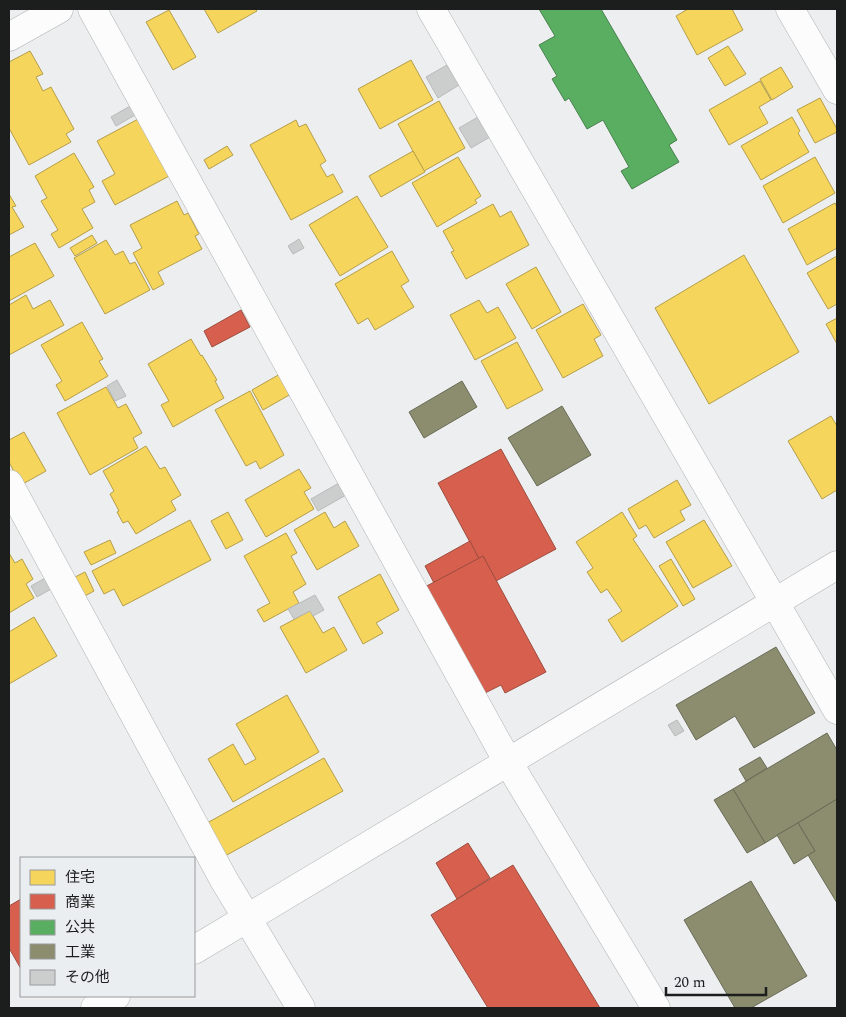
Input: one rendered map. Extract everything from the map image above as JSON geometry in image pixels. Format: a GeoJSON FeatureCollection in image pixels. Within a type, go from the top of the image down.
{"type":"FeatureCollection","features":[{"type":"Feature","properties":{"kind":"street"},"geometry":{"type":"LineString","coordinates":[[9,37],[59,9]]}},
{"type":"Feature","properties":{"kind":"street"},"geometry":{"type":"LineString","coordinates":[[92,9],[508,762],[656,1008]]}},
{"type":"Feature","properties":{"kind":"street"},"geometry":{"type":"LineString","coordinates":[[431,9],[837,710]]}},
{"type":"Feature","properties":{"kind":"street"},"geometry":{"type":"LineString","coordinates":[[790,9],[837,90]]}},
{"type":"Feature","properties":{"kind":"street"},"geometry":{"type":"LineString","coordinates":[[9,484],[219,871],[301,1008]]}},
{"type":"Feature","properties":{"kind":"street"},"geometry":{"type":"LineString","coordinates":[[195,949],[837,565]]}},
{"type":"Feature","properties":{"kind":"street"},"geometry":{"type":"LineString","coordinates":[[96,1008],[114,997]]}},
{"type":"Feature","properties":{"kind":"building: 住宅"},"geometry":{"type":"Polygon","coordinates":[[[204,9],[255,9],[257,11],[218,33],[204,9]]]}},
{"type":"Feature","properties":{"kind":"building: 住宅"},"geometry":{"type":"Polygon","coordinates":[[[688,9],[732,9],[743,30],[697,55],[676,16],[688,9]]]}},
{"type":"Feature","properties":{"kind":"building: 住宅"},"geometry":{"type":"Polygon","coordinates":[[[169,10],[196,57],[173,70],[146,22],[169,10]]]}},
{"type":"Feature","properties":{"kind":"building: 住宅"},"geometry":{"type":"Polygon","coordinates":[[[728,46],[746,74],[725,86],[708,58],[728,46]]]}},
{"type":"Feature","properties":{"kind":"building: 住宅"},"geometry":{"type":"Polygon","coordinates":[[[30,51],[43,74],[36,77],[43,91],[51,87],[74,129],[66,134],[71,142],[29,165],[9,128],[9,62],[30,51]]]}},
{"type":"Feature","properties":{"kind":"building: 住宅"},"geometry":{"type":"Polygon","coordinates":[[[411,60],[433,100],[380,129],[358,89],[411,60]]]}},
{"type":"Feature","properties":{"kind":"building: 住宅"},"geometry":{"type":"Polygon","coordinates":[[[781,67],[793,87],[772,100],[760,79],[781,67]]]}},
{"type":"Feature","properties":{"kind":"building: 住宅"},"geometry":{"type":"Polygon","coordinates":[[[760,81],[771,100],[759,107],[768,123],[729,145],[709,110],[760,81]]]}},
{"type":"Feature","properties":{"kind":"building: 住宅"},"geometry":{"type":"Polygon","coordinates":[[[820,98],[837,132],[815,143],[797,110],[820,98]]]}},
{"type":"Feature","properties":{"kind":"building: 住宅"},"geometry":{"type":"Polygon","coordinates":[[[439,101],[465,148],[424,171],[398,124],[439,101]]]}},
{"type":"Feature","properties":{"kind":"building: 住宅"},"geometry":{"type":"Polygon","coordinates":[[[792,117],[800,131],[798,133],[809,152],[761,180],[741,146],[792,117]]]}},
{"type":"Feature","properties":{"kind":"building: 住宅"},"geometry":{"type":"Polygon","coordinates":[[[140,118],[171,175],[115,205],[102,181],[115,174],[97,141],[140,118]]]}},
{"type":"Feature","properties":{"kind":"building: 住宅"},"geometry":{"type":"Polygon","coordinates":[[[296,120],[299,127],[306,124],[326,161],[320,165],[327,177],[333,174],[343,192],[291,220],[250,145],[296,120]]]}},
{"type":"Feature","properties":{"kind":"building: 住宅"},"geometry":{"type":"Polygon","coordinates":[[[227,146],[233,155],[209,169],[204,160],[227,146]]]}},
{"type":"Feature","properties":{"kind":"building: 住宅"},"geometry":{"type":"Polygon","coordinates":[[[413,151],[425,172],[381,197],[369,176],[413,151]]]}},
{"type":"Feature","properties":{"kind":"building: 住宅"},"geometry":{"type":"Polygon","coordinates":[[[74,153],[94,187],[89,190],[95,202],[82,209],[93,228],[59,248],[51,234],[58,230],[41,201],[47,198],[35,176],[74,153]]]}},
{"type":"Feature","properties":{"kind":"building: 住宅"},"geometry":{"type":"Polygon","coordinates":[[[458,157],[481,196],[475,200],[477,203],[437,227],[412,183],[458,157]]]}},
{"type":"Feature","properties":{"kind":"building: 住宅"},"geometry":{"type":"Polygon","coordinates":[[[815,157],[835,193],[783,223],[763,186],[815,157]]]}},
{"type":"Feature","properties":{"kind":"building: 住宅"},"geometry":{"type":"Polygon","coordinates":[[[9,194],[16,206],[12,207],[24,227],[9,235],[9,194]]]}},
{"type":"Feature","properties":{"kind":"building: 住宅"},"geometry":{"type":"Polygon","coordinates":[[[357,196],[388,247],[340,276],[309,225],[357,196]]]}},
{"type":"Feature","properties":{"kind":"building: 住宅"},"geometry":{"type":"Polygon","coordinates":[[[177,201],[184,215],[188,213],[199,234],[195,236],[202,249],[158,272],[164,284],[153,290],[133,253],[142,248],[130,225],[177,201]]]}},
{"type":"Feature","properties":{"kind":"building: 住宅"},"geometry":{"type":"Polygon","coordinates":[[[835,203],[837,207],[837,248],[807,265],[788,229],[835,203]]]}},
{"type":"Feature","properties":{"kind":"building: 住宅"},"geometry":{"type":"Polygon","coordinates":[[[493,204],[500,217],[511,211],[529,245],[466,279],[451,252],[454,251],[443,231],[493,204]]]}},
{"type":"Feature","properties":{"kind":"building: 住宅"},"geometry":{"type":"Polygon","coordinates":[[[92,235],[97,243],[75,256],[70,248],[92,235]]]}},
{"type":"Feature","properties":{"kind":"building: 住宅"},"geometry":{"type":"Polygon","coordinates":[[[106,240],[115,255],[123,251],[130,264],[135,262],[150,290],[105,314],[74,258],[106,240]]]}},
{"type":"Feature","properties":{"kind":"building: 住宅"},"geometry":{"type":"Polygon","coordinates":[[[35,243],[54,276],[9,301],[9,257],[35,243]]]}},
{"type":"Feature","properties":{"kind":"building: 住宅"},"geometry":{"type":"Polygon","coordinates":[[[392,251],[409,281],[401,286],[414,307],[375,330],[368,318],[358,324],[335,284],[392,251]]]}},
{"type":"Feature","properties":{"kind":"building: 住宅"},"geometry":{"type":"Polygon","coordinates":[[[744,255],[799,352],[709,404],[655,308],[744,255]]]}},
{"type":"Feature","properties":{"kind":"building: 住宅"},"geometry":{"type":"Polygon","coordinates":[[[837,256],[837,304],[828,309],[807,273],[837,256]]]}},
{"type":"Feature","properties":{"kind":"building: 住宅"},"geometry":{"type":"Polygon","coordinates":[[[536,267],[561,312],[532,329],[506,284],[536,267]]]}},
{"type":"Feature","properties":{"kind":"building: 住宅"},"geometry":{"type":"Polygon","coordinates":[[[26,295],[33,309],[50,300],[64,325],[9,355],[9,305],[26,295]]]}},
{"type":"Feature","properties":{"kind":"building: 住宅"},"geometry":{"type":"Polygon","coordinates":[[[479,300],[487,313],[498,307],[516,338],[475,360],[450,315],[479,300]]]}},
{"type":"Feature","properties":{"kind":"building: 住宅"},"geometry":{"type":"Polygon","coordinates":[[[583,304],[601,335],[594,339],[603,356],[563,378],[536,330],[583,304]]]}},
{"type":"Feature","properties":{"kind":"building: 住宅"},"geometry":{"type":"Polygon","coordinates":[[[837,318],[837,344],[826,324],[837,318]]]}},
{"type":"Feature","properties":{"kind":"building: 住宅"},"geometry":{"type":"Polygon","coordinates":[[[82,322],[103,359],[99,361],[108,376],[65,401],[56,385],[62,381],[41,345],[82,322]]]}},
{"type":"Feature","properties":{"kind":"building: 住宅"},"geometry":{"type":"Polygon","coordinates":[[[191,339],[217,380],[215,381],[224,398],[173,427],[161,405],[169,401],[148,364],[191,339]]]}},
{"type":"Feature","properties":{"kind":"building: 住宅"},"geometry":{"type":"Polygon","coordinates":[[[517,342],[543,390],[507,409],[481,361],[517,342]]]}},
{"type":"Feature","properties":{"kind":"building: 住宅"},"geometry":{"type":"Polygon","coordinates":[[[280,374],[291,394],[263,410],[252,390],[280,374]]]}},
{"type":"Feature","properties":{"kind":"building: 住宅"},"geometry":{"type":"Polygon","coordinates":[[[106,387],[118,408],[126,404],[142,433],[133,438],[138,448],[90,475],[57,413],[106,387]]]}},
{"type":"Feature","properties":{"kind":"building: 住宅"},"geometry":{"type":"Polygon","coordinates":[[[250,391],[284,455],[260,469],[256,461],[246,466],[215,410],[250,391]]]}},
{"type":"Feature","properties":{"kind":"building: 住宅"},"geometry":{"type":"Polygon","coordinates":[[[831,416],[837,426],[837,490],[822,499],[788,441],[831,416]]]}},
{"type":"Feature","properties":{"kind":"building: 住宅"},"geometry":{"type":"Polygon","coordinates":[[[24,432],[46,471],[21,485],[9,462],[9,440],[24,432]]]}},
{"type":"Feature","properties":{"kind":"building: 住宅"},"geometry":{"type":"Polygon","coordinates":[[[146,446],[160,469],[165,467],[181,495],[171,501],[176,510],[136,534],[128,521],[123,523],[117,512],[119,511],[110,494],[114,491],[103,471],[146,446]]]}},
{"type":"Feature","properties":{"kind":"building: 住宅"},"geometry":{"type":"Polygon","coordinates":[[[299,469],[311,488],[304,492],[314,509],[266,537],[245,500],[299,469]]]}},
{"type":"Feature","properties":{"kind":"building: 住宅"},"geometry":{"type":"Polygon","coordinates":[[[677,480],[691,505],[680,511],[685,520],[654,538],[646,525],[639,529],[628,509],[677,480]]]}},
{"type":"Feature","properties":{"kind":"building: 住宅"},"geometry":{"type":"Polygon","coordinates":[[[228,512],[243,540],[226,549],[211,521],[228,512]]]}},
{"type":"Feature","properties":{"kind":"building: 住宅"},"geometry":{"type":"Polygon","coordinates":[[[325,512],[334,528],[345,521],[359,546],[317,570],[294,530],[325,512]]]}},
{"type":"Feature","properties":{"kind":"building: 住宅"},"geometry":{"type":"Polygon","coordinates":[[[622,512],[637,536],[633,539],[678,606],[622,642],[608,620],[622,611],[607,589],[601,593],[587,572],[593,568],[576,542],[622,512]]]}},
{"type":"Feature","properties":{"kind":"building: 住宅"},"geometry":{"type":"Polygon","coordinates":[[[190,520],[211,560],[123,606],[114,589],[104,594],[92,571],[190,520]]]}},
{"type":"Feature","properties":{"kind":"building: 住宅"},"geometry":{"type":"Polygon","coordinates":[[[704,520],[732,566],[693,588],[666,542],[704,520]]]}},
{"type":"Feature","properties":{"kind":"building: 住宅"},"geometry":{"type":"Polygon","coordinates":[[[286,533],[297,553],[291,556],[306,584],[293,592],[299,603],[264,622],[257,610],[270,603],[244,556],[286,533]]]}},
{"type":"Feature","properties":{"kind":"building: 住宅"},"geometry":{"type":"Polygon","coordinates":[[[110,540],[116,553],[91,565],[84,552],[110,540]]]}},
{"type":"Feature","properties":{"kind":"building: 住宅"},"geometry":{"type":"Polygon","coordinates":[[[9,553],[15,563],[22,559],[33,579],[26,584],[34,598],[9,613],[9,553]]]}},
{"type":"Feature","properties":{"kind":"building: 住宅"},"geometry":{"type":"Polygon","coordinates":[[[671,559],[695,599],[683,606],[659,566],[671,559]]]}},
{"type":"Feature","properties":{"kind":"building: 住宅"},"geometry":{"type":"Polygon","coordinates":[[[85,572],[94,591],[83,597],[73,578],[85,572]]]}},
{"type":"Feature","properties":{"kind":"building: 住宅"},"geometry":{"type":"Polygon","coordinates":[[[380,574],[399,610],[376,623],[383,633],[363,644],[338,597],[380,574]]]}},
{"type":"Feature","properties":{"kind":"building: 住宅"},"geometry":{"type":"Polygon","coordinates":[[[310,611],[323,633],[334,627],[347,650],[306,673],[280,627],[310,611]]]}},
{"type":"Feature","properties":{"kind":"building: 住宅"},"geometry":{"type":"Polygon","coordinates":[[[34,617],[57,656],[9,684],[9,632],[34,617]]]}},
{"type":"Feature","properties":{"kind":"building: 住宅"},"geometry":{"type":"Polygon","coordinates":[[[287,695],[319,752],[233,802],[208,759],[233,744],[245,765],[256,759],[236,724],[287,695]]]}},
{"type":"Feature","properties":{"kind":"building: 住宅"},"geometry":{"type":"Polygon","coordinates":[[[324,758],[343,791],[225,856],[207,823],[324,758]]]}},
{"type":"Feature","properties":{"kind":"building: 商業"},"geometry":{"type":"Polygon","coordinates":[[[241,310],[250,327],[212,347],[204,331],[241,310]]]}},
{"type":"Feature","properties":{"kind":"building: 商業"},"geometry":{"type":"Polygon","coordinates":[[[501,449],[556,549],[496,581],[483,556],[479,559],[438,483],[501,449]]]}},
{"type":"Feature","properties":{"kind":"building: 商業"},"geometry":{"type":"Polygon","coordinates":[[[470,541],[479,559],[434,583],[425,566],[470,541]]]}},
{"type":"Feature","properties":{"kind":"building: 商業"},"geometry":{"type":"Polygon","coordinates":[[[483,556],[546,672],[505,693],[501,685],[481,695],[423,588],[483,556]]]}},
{"type":"Feature","properties":{"kind":"building: 商業"},"geometry":{"type":"Polygon","coordinates":[[[468,843],[490,878],[457,899],[436,863],[468,843]]]}},
{"type":"Feature","properties":{"kind":"building: 商業"},"geometry":{"type":"Polygon","coordinates":[[[513,865],[600,1008],[488,1008],[431,915],[513,865]]]}},
{"type":"Feature","properties":{"kind":"building: 商業"},"geometry":{"type":"Polygon","coordinates":[[[20,900],[20,967],[9,948],[9,906],[20,900]]]}},
{"type":"Feature","properties":{"kind":"building: 公共"},"geometry":{"type":"Polygon","coordinates":[[[539,9],[601,9],[677,140],[669,145],[679,162],[632,189],[621,171],[629,167],[603,120],[587,129],[569,98],[565,101],[552,79],[557,76],[539,45],[555,36],[539,9]]]}},
{"type":"Feature","properties":{"kind":"building: 工業"},"geometry":{"type":"Polygon","coordinates":[[[462,381],[477,407],[424,438],[409,412],[462,381]]]}},
{"type":"Feature","properties":{"kind":"building: 工業"},"geometry":{"type":"Polygon","coordinates":[[[562,406],[591,455],[537,486],[508,438],[562,406]]]}},
{"type":"Feature","properties":{"kind":"building: 工業"},"geometry":{"type":"Polygon","coordinates":[[[776,647],[815,713],[754,748],[735,716],[696,740],[676,705],[776,647]]]}},
{"type":"Feature","properties":{"kind":"building: 工業"},"geometry":{"type":"Polygon","coordinates":[[[827,733],[837,750],[837,799],[765,843],[733,789],[827,733]]]}},
{"type":"Feature","properties":{"kind":"building: 工業"},"geometry":{"type":"Polygon","coordinates":[[[760,757],[767,768],[746,781],[739,769],[760,757]]]}},
{"type":"Feature","properties":{"kind":"building: 工業"},"geometry":{"type":"Polygon","coordinates":[[[733,789],[765,843],[747,853],[714,800],[733,789]]]}},
{"type":"Feature","properties":{"kind":"building: 工業"},"geometry":{"type":"Polygon","coordinates":[[[837,799],[837,903],[808,855],[815,851],[798,823],[837,799]]]}},
{"type":"Feature","properties":{"kind":"building: 工業"},"geometry":{"type":"Polygon","coordinates":[[[798,823],[815,851],[794,864],[777,835],[798,823]]]}},
{"type":"Feature","properties":{"kind":"building: 工業"},"geometry":{"type":"Polygon","coordinates":[[[751,881],[807,976],[751,1008],[735,1008],[684,920],[751,881]]]}},
{"type":"Feature","properties":{"kind":"building: その他"},"geometry":{"type":"Polygon","coordinates":[[[447,65],[459,85],[438,98],[426,77],[447,65]]]}},
{"type":"Feature","properties":{"kind":"building: その他"},"geometry":{"type":"Polygon","coordinates":[[[132,105],[137,114],[116,126],[111,117],[132,105]]]}},
{"type":"Feature","properties":{"kind":"building: その他"},"geometry":{"type":"Polygon","coordinates":[[[478,117],[490,137],[471,148],[459,128],[478,117]]]}},
{"type":"Feature","properties":{"kind":"building: その他"},"geometry":{"type":"Polygon","coordinates":[[[299,239],[304,248],[293,254],[288,246],[299,239]]]}},
{"type":"Feature","properties":{"kind":"building: その他"},"geometry":{"type":"Polygon","coordinates":[[[117,380],[126,396],[115,401],[107,386],[117,380]]]}},
{"type":"Feature","properties":{"kind":"building: その他"},"geometry":{"type":"Polygon","coordinates":[[[339,483],[346,495],[318,511],[311,499],[339,483]]]}},
{"type":"Feature","properties":{"kind":"building: その他"},"geometry":{"type":"Polygon","coordinates":[[[47,577],[53,588],[37,597],[31,586],[47,577]]]}},
{"type":"Feature","properties":{"kind":"building: その他"},"geometry":{"type":"Polygon","coordinates":[[[315,595],[324,610],[313,616],[310,611],[294,619],[288,609],[315,595]]]}},
{"type":"Feature","properties":{"kind":"building: その他"},"geometry":{"type":"Polygon","coordinates":[[[677,720],[684,731],[675,736],[668,725],[677,720]]]}}]}
